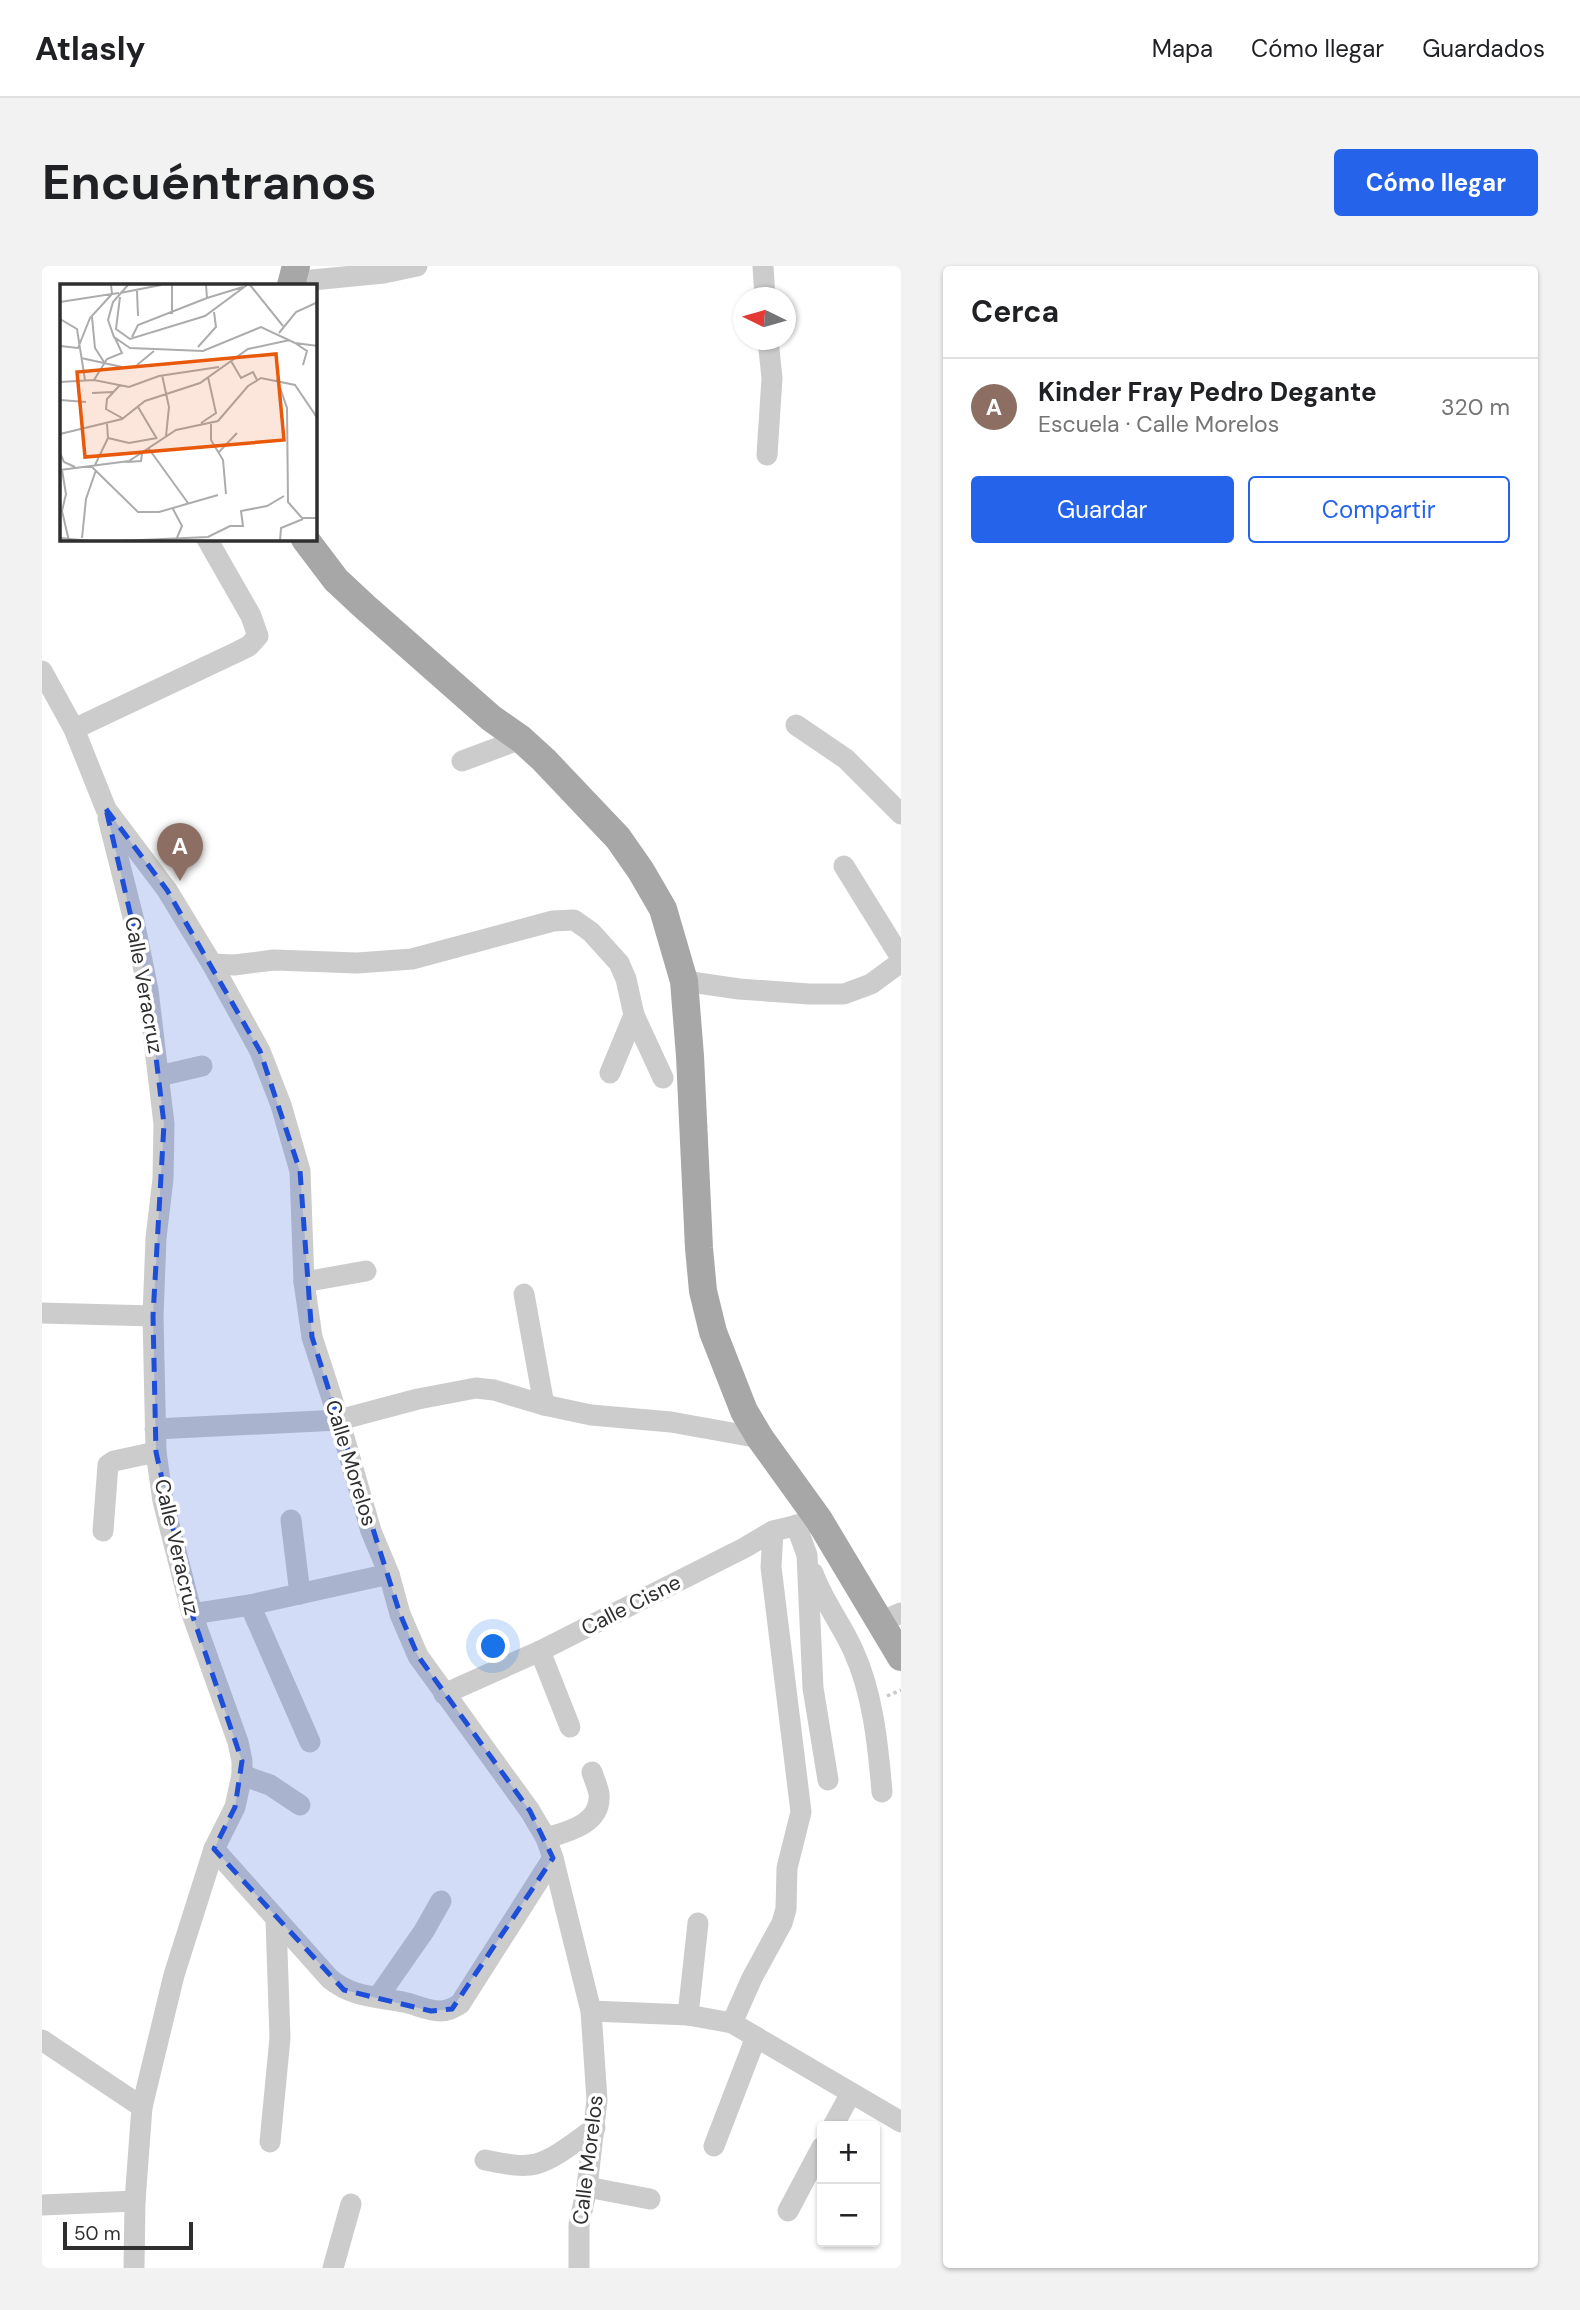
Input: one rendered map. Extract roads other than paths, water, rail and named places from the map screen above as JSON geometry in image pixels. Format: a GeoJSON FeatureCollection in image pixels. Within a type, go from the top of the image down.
{"type":"FeatureCollection","features":[{"type":"Feature","properties":{"kind":"main road"},"geometry":{"type":"LineString","coordinates":[[307,541],[336,580],[491,718],[521,739],[598,816],[618,838],[663,909],[684,981],[703,1291],[713,1332],[727,1373],[744,1410],[808,1523],[891,1618],[901,1657]]}},
{"type":"Feature","properties":{"kind":"street"},"geometry":{"type":"LineString","coordinates":[[293,278],[384,273],[417,266]]}},
{"type":"Feature","properties":{"kind":"street"},"geometry":{"type":"LineString","coordinates":[[763,266],[764,287]]}},
{"type":"Feature","properties":{"kind":"street"},"geometry":{"type":"LineString","coordinates":[[767,455],[772,378],[769,350]]}},
{"type":"Feature","properties":{"kind":"street"},"geometry":{"type":"LineString","coordinates":[[74,729],[254,642],[258,636],[251,616],[208,541]]}},
{"type":"Feature","properties":{"kind":"street","name":"Calle Morelos"},"geometry":{"type":"LineString","coordinates":[[42,671],[74,729],[106,809],[167,890],[260,1051],[285,1118],[300,1171],[304,1282],[312,1337],[370,1531],[389,1574],[400,1614],[418,1656],[530,1811],[549,1848],[592,2011],[597,2100],[587,2187],[579,2225],[579,2268]]}},
{"type":"Feature","properties":{"kind":"street"},"geometry":{"type":"LineString","coordinates":[[796,725],[846,759],[901,814]]}},
{"type":"Feature","properties":{"kind":"street"},"geometry":{"type":"LineString","coordinates":[[462,761],[521,739]]}},
{"type":"Feature","properties":{"kind":"street","name":"Calle Veracruz"},"geometry":{"type":"LineString","coordinates":[[106,809],[148,989],[164,1124],[153,1316],[156,1452],[163,1501],[192,1614],[242,1760],[242,1775],[235,1807],[214,1849],[174,1975],[142,2107],[135,2201],[134,2268]]}},
{"type":"Feature","properties":{"kind":"street"},"geometry":{"type":"LineString","coordinates":[[684,981],[739,989],[844,994],[871,984],[901,960],[844,866]]}},
{"type":"Feature","properties":{"kind":"street"},"geometry":{"type":"LineString","coordinates":[[212,964],[234,965],[274,960],[357,963],[412,959],[553,921],[574,920],[592,932],[619,963],[626,979],[634,1016],[663,1078]]}},
{"type":"Feature","properties":{"kind":"street"},"geometry":{"type":"LineString","coordinates":[[610,1073],[634,1016]]}},
{"type":"Feature","properties":{"kind":"street"},"geometry":{"type":"LineString","coordinates":[[159,1076],[202,1066]]}},
{"type":"Feature","properties":{"kind":"street"},"geometry":{"type":"LineString","coordinates":[[304,1282],[366,1271]]}},
{"type":"Feature","properties":{"kind":"street"},"geometry":{"type":"LineString","coordinates":[[524,1294],[544,1405]]}},
{"type":"Feature","properties":{"kind":"street"},"geometry":{"type":"LineString","coordinates":[[42,1313],[153,1316]]}},
{"type":"Feature","properties":{"kind":"street"},"geometry":{"type":"LineString","coordinates":[[155,1429],[339,1420],[418,1399],[476,1388],[495,1390],[544,1405],[591,1415],[671,1422],[760,1438]]}},
{"type":"Feature","properties":{"kind":"street"},"geometry":{"type":"LineString","coordinates":[[103,1531],[108,1465],[114,1461],[156,1452]]}},
{"type":"Feature","properties":{"kind":"street"},"geometry":{"type":"LineString","coordinates":[[290,1520],[300,1594]]}},
{"type":"Feature","properties":{"kind":"street"},"geometry":{"type":"LineString","coordinates":[[808,1523],[813,1688],[828,1780]]}},
{"type":"Feature","properties":{"kind":"street","name":"Calle Cisne"},"geometry":{"type":"LineString","coordinates":[[444,1693],[540,1651],[773,1531],[808,1523]]}},
{"type":"Feature","properties":{"kind":"street"},"geometry":{"type":"LineString","coordinates":[[732,2023],[752,1978],[782,1923],[786,1909],[788,1868],[801,1812],[771,1567],[773,1531]]}},
{"type":"Feature","properties":{"kind":"street"},"geometry":{"type":"LineString","coordinates":[[807,1555],[822,1597],[853,1650],[864,1681],[879,1749],[883,1792]]}},
{"type":"Feature","properties":{"kind":"street"},"geometry":{"type":"LineString","coordinates":[[192,1614],[250,1605],[389,1574]]}},
{"type":"Feature","properties":{"kind":"street"},"geometry":{"type":"LineString","coordinates":[[250,1605],[310,1742]]}},
{"type":"Feature","properties":{"kind":"street"},"geometry":{"type":"LineString","coordinates":[[540,1651],[570,1727]]}},
{"type":"Feature","properties":{"kind":"street"},"geometry":{"type":"LineString","coordinates":[[214,1849],[330,1979],[344,1990],[405,2002],[431,2011],[452,2009],[460,2004],[549,1848],[581,1827],[598,1805],[599,1794],[592,1772]]}},
{"type":"Feature","properties":{"kind":"street"},"geometry":{"type":"LineString","coordinates":[[242,1775],[254,1777],[270,1785],[300,1805]]}},
{"type":"Feature","properties":{"kind":"street"},"geometry":{"type":"LineString","coordinates":[[378,1997],[424,1931],[441,1901]]}},
{"type":"Feature","properties":{"kind":"street"},"geometry":{"type":"LineString","coordinates":[[270,2142],[280,2038],[276,1920]]}},
{"type":"Feature","properties":{"kind":"street"},"geometry":{"type":"LineString","coordinates":[[688,2015],[698,1923]]}},
{"type":"Feature","properties":{"kind":"street"},"geometry":{"type":"LineString","coordinates":[[592,2011],[688,2015],[732,2023],[901,2122]]}},
{"type":"Feature","properties":{"kind":"street"},"geometry":{"type":"LineString","coordinates":[[715,2146],[756,2037]]}},
{"type":"Feature","properties":{"kind":"street"},"geometry":{"type":"LineString","coordinates":[[42,2040],[142,2107]]}},
{"type":"Feature","properties":{"kind":"street"},"geometry":{"type":"LineString","coordinates":[[836,2121],[851,2094]]}},
{"type":"Feature","properties":{"kind":"street"},"geometry":{"type":"LineString","coordinates":[[485,2160],[516,2166],[536,2164],[595,2128]]}},
{"type":"Feature","properties":{"kind":"street"},"geometry":{"type":"LineString","coordinates":[[788,2211],[817,2156]]}},
{"type":"Feature","properties":{"kind":"street"},"geometry":{"type":"LineString","coordinates":[[587,2187],[650,2199]]}},
{"type":"Feature","properties":{"kind":"street"},"geometry":{"type":"LineString","coordinates":[[42,2205],[135,2201]]}},
{"type":"Feature","properties":{"kind":"street"},"geometry":{"type":"LineString","coordinates":[[333,2268],[351,2204]]}},
{"type":"Feature","properties":{"kind":"place","name":"Kinder Fray Pedro Degante"},"geometry":{"type":"Point","coordinates":[180,881]}}]}
